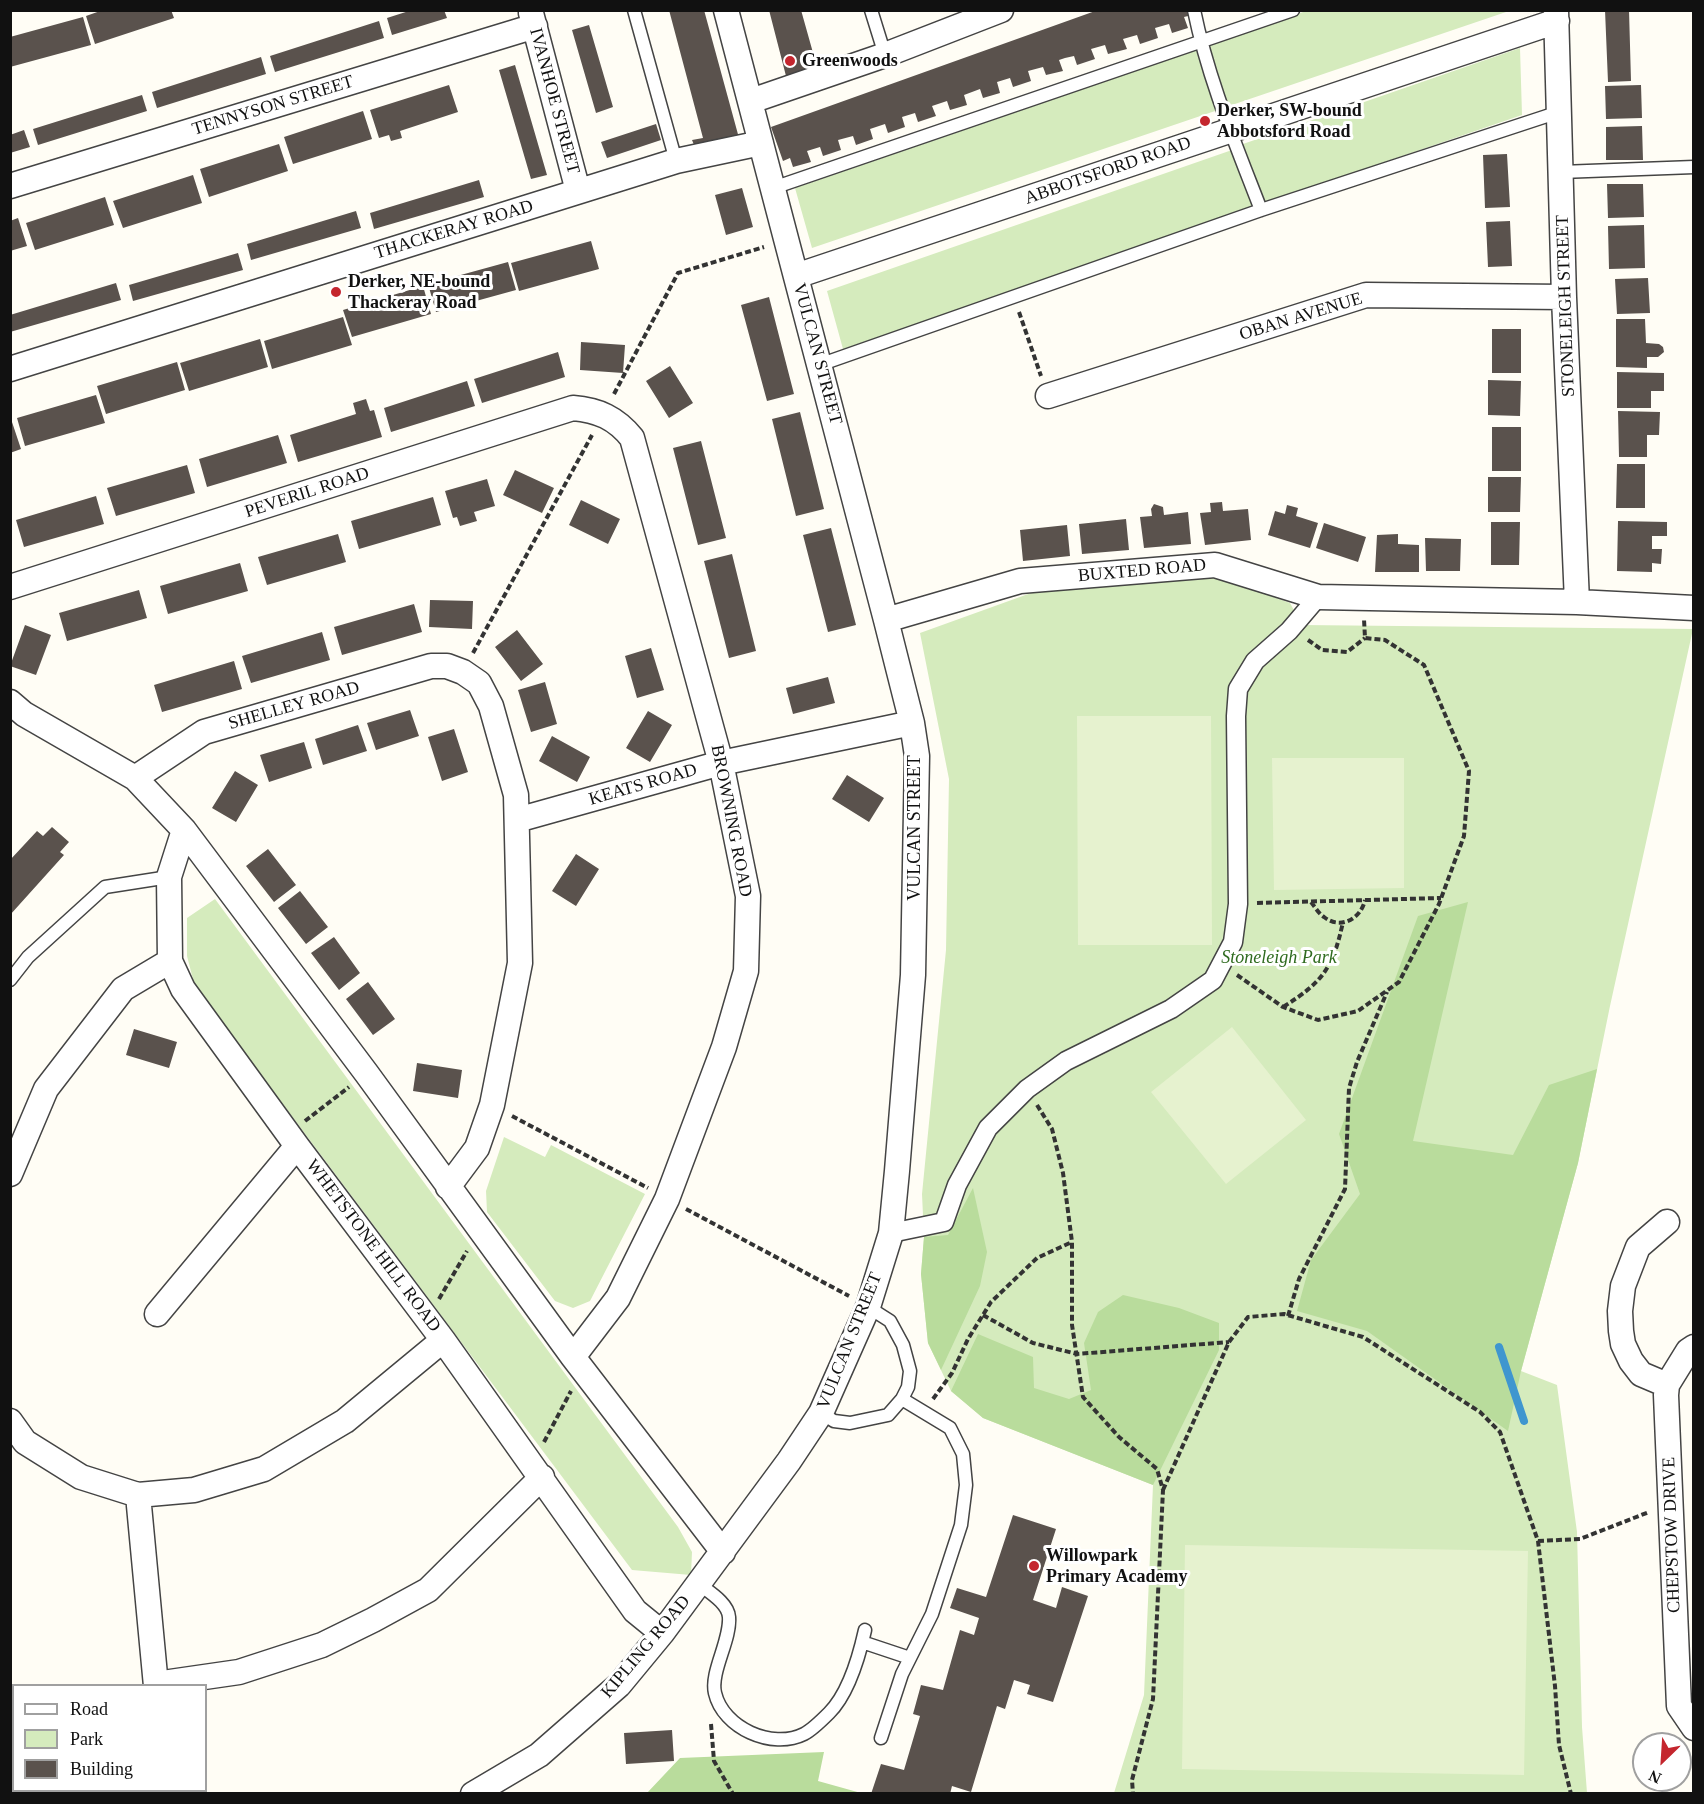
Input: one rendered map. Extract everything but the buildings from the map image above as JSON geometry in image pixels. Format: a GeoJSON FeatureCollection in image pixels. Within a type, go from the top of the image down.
{"type":"FeatureCollection","features":[{"type":"Feature","properties":{"kind":"street","name":"VULCAN STREET"},"geometry":{"type":"LineString","coordinates":[[723,1552],[821,1413],[868,1306],[891,1233],[913,975],[917,756],[912,723],[886,620],[726,10]]}},
{"type":"Feature","properties":{"kind":"street"},"geometry":{"type":"LineString","coordinates":[[751,101],[885,55],[1001,10]]}},
{"type":"Feature","properties":{"kind":"street","name":"STONELEIGH STREET"},"geometry":{"type":"LineString","coordinates":[[1557,16],[1564,297],[1577,602]]}},
{"type":"Feature","properties":{"kind":"street","name":"ABBOTSFORD ROAD"},"geometry":{"type":"LineString","coordinates":[[796,276],[1230,130],[1557,16]]}},
{"type":"Feature","properties":{"kind":"street","name":"TENNYSON STREET"},"geometry":{"type":"LineString","coordinates":[[10,186],[533,18]]}},
{"type":"Feature","properties":{"kind":"street","name":"IVANHOE STREET"},"geometry":{"type":"LineString","coordinates":[[533,18],[579,191]]}},
{"type":"Feature","properties":{"kind":"street","name":"THACKERAY ROAD"},"geometry":{"type":"LineString","coordinates":[[10,369],[675,161],[761,143]]}},
{"type":"Feature","properties":{"kind":"street","name":"OBAN AVENUE"},"geometry":{"type":"LineString","coordinates":[[1048,396],[1366,295],[1564,297]]}},
{"type":"Feature","properties":{"kind":"street","name":"PEVERIL ROAD"},"geometry":{"type":"LineString","coordinates":[[10,587],[573,408],[591,409],[603,414]]}},
{"type":"Feature","properties":{"kind":"street","name":"BROWNING ROAD"},"geometry":{"type":"LineString","coordinates":[[573,1357],[618,1298],[667,1199],[724,1047],[746,971],[748,896],[721,763],[632,438],[622,425],[603,414]]}},
{"type":"Feature","properties":{"kind":"street","name":"BUXTED ROAD"},"geometry":{"type":"LineString","coordinates":[[886,620],[1020,581],[1215,565],[1318,597],[1577,602],[1694,608]]}},
{"type":"Feature","properties":{"kind":"street"},"geometry":{"type":"LineString","coordinates":[[891,1233],[944,1222],[957,1185],[988,1128],[1027,1089],[1066,1061],[1171,1009],[1213,980],[1233,942],[1238,904],[1236,716],[1238,689],[1255,661],[1281,638],[1318,597]]}},
{"type":"Feature","properties":{"kind":"street","name":"SHELLEY ROAD"},"geometry":{"type":"LineString","coordinates":[[135,778],[204,732],[431,666],[447,666],[463,672],[479,683],[491,706],[516,795],[517,820]]}},
{"type":"Feature","properties":{"kind":"street"},"geometry":{"type":"LineString","coordinates":[[10,702],[24,714],[135,778],[184,830],[367,1074],[573,1357],[723,1552]]}},
{"type":"Feature","properties":{"kind":"street","name":"KEATS ROAD"},"geometry":{"type":"LineString","coordinates":[[517,820],[721,763],[912,723]]}},
{"type":"Feature","properties":{"kind":"street"},"geometry":{"type":"LineString","coordinates":[[448,1186],[477,1148],[492,1105],[520,963],[517,820]]}},
{"type":"Feature","properties":{"kind":"street","name":"WHETSTONE HILL ROAD"},"geometry":{"type":"LineString","coordinates":[[184,830],[169,877],[170,962],[183,989],[297,1146],[443,1340],[635,1611],[662,1633]]}},
{"type":"Feature","properties":{"kind":"street"},"geometry":{"type":"LineString","coordinates":[[10,1174],[46,1089],[123,989],[170,962]]}},
{"type":"Feature","properties":{"kind":"street"},"geometry":{"type":"LineString","coordinates":[[157,1314],[297,1146]]}},
{"type":"Feature","properties":{"kind":"street"},"geometry":{"type":"LineString","coordinates":[[1667,1222],[1638,1247],[1623,1286],[1620,1311],[1622,1338],[1631,1361],[1641,1374],[1667,1384],[1688,1351],[1694,1347]]}},
{"type":"Feature","properties":{"kind":"street"},"geometry":{"type":"LineString","coordinates":[[10,1421],[25,1442],[81,1477],[138,1495],[194,1490],[264,1469],[345,1421],[443,1340]]}},
{"type":"Feature","properties":{"kind":"street","name":"CHEPSTOW DRIVE"},"geometry":{"type":"LineString","coordinates":[[1667,1384],[1678,1706],[1694,1728]]}},
{"type":"Feature","properties":{"kind":"street"},"geometry":{"type":"LineString","coordinates":[[162,1684],[239,1672],[322,1645],[428,1590],[536,1469]]}},
{"type":"Feature","properties":{"kind":"street"},"geometry":{"type":"LineString","coordinates":[[138,1495],[156,1684]]}},
{"type":"Feature","properties":{"kind":"street","name":"KIPLING ROAD"},"geometry":{"type":"LineString","coordinates":[[473,1794],[539,1755],[619,1685],[662,1633],[723,1552]]}},
{"type":"Feature","properties":{"kind":"lane"},"geometry":{"type":"LineString","coordinates":[[634,10],[675,161]]}},
{"type":"Feature","properties":{"kind":"lane"},"geometry":{"type":"LineString","coordinates":[[871,10],[885,55]]}},
{"type":"Feature","properties":{"kind":"lane"},"geometry":{"type":"LineString","coordinates":[[1194,10],[1201,42],[1230,130],[1261,210]]}},
{"type":"Feature","properties":{"kind":"lane"},"geometry":{"type":"LineString","coordinates":[[773,188],[1293,10]]}},
{"type":"Feature","properties":{"kind":"lane"},"geometry":{"type":"LineString","coordinates":[[819,364],[1261,210],[1559,112]]}},
{"type":"Feature","properties":{"kind":"lane"},"geometry":{"type":"LineString","coordinates":[[1561,172],[1694,167]]}},
{"type":"Feature","properties":{"kind":"lane"},"geometry":{"type":"LineString","coordinates":[[10,980],[28,957],[105,887],[169,877]]}},
{"type":"Feature","properties":{"kind":"lane"},"geometry":{"type":"LineString","coordinates":[[821,1413],[834,1421],[850,1423],[888,1415],[902,1399],[908,1387],[910,1371],[903,1345],[890,1321],[868,1306]]}},
{"type":"Feature","properties":{"kind":"lane"},"geometry":{"type":"LineString","coordinates":[[881,1738],[902,1674],[932,1614],[961,1525],[966,1485],[963,1454],[950,1428],[902,1399]]}},
{"type":"Feature","properties":{"kind":"lane"},"geometry":{"type":"LineString","coordinates":[[699,1584],[722,1603],[729,1615],[728,1634],[718,1667],[714,1692],[723,1714],[751,1733],[779,1740],[804,1734],[831,1712],[851,1678],[865,1630]]}},
{"type":"Feature","properties":{"kind":"lane"},"geometry":{"type":"LineString","coordinates":[[862,1642],[910,1658]]}},
{"type":"Feature","properties":{"kind":"path"},"geometry":{"type":"LineString","coordinates":[[1013,296],[1048,396]]}},
{"type":"Feature","properties":{"kind":"path"},"geometry":{"type":"LineString","coordinates":[[1362,598],[1365,638]]}},
{"type":"Feature","properties":{"kind":"path"},"geometry":{"type":"LineString","coordinates":[[1222,964],[1283,1007],[1318,1020],[1358,1011],[1399,982],[1441,898],[1464,836],[1469,771],[1424,665],[1385,640],[1365,638],[1347,652],[1322,650],[1306,638],[1281,638]]}},
{"type":"Feature","properties":{"kind":"path"},"geometry":{"type":"LineString","coordinates":[[1238,904],[1441,898]]}},
{"type":"Feature","properties":{"kind":"path"},"geometry":{"type":"LineString","coordinates":[[1310,902],[1322,917],[1331,921],[1343,922],[1351,921],[1359,914],[1365,900]]}},
{"type":"Feature","properties":{"kind":"path"},"geometry":{"type":"LineString","coordinates":[[1283,1007],[1301,996],[1327,970],[1338,945],[1343,922]]}},
{"type":"Feature","properties":{"kind":"path"},"geometry":{"type":"LineString","coordinates":[[1288,1316],[1299,1279],[1346,1190],[1349,1088],[1388,990]]}},
{"type":"Feature","properties":{"kind":"path"},"geometry":{"type":"LineString","coordinates":[[297,1146],[299,1125],[367,1074]]}},
{"type":"Feature","properties":{"kind":"path"},"geometry":{"type":"LineString","coordinates":[[1027,1089],[1052,1129],[1063,1173],[1072,1242],[1072,1325],[1083,1397],[1119,1437],[1157,1469],[1163,1490],[1153,1700],[1132,1780],[1133,1794]]}},
{"type":"Feature","properties":{"kind":"path"},"geometry":{"type":"LineString","coordinates":[[438,1301],[480,1230]]}},
{"type":"Feature","properties":{"kind":"path"},"geometry":{"type":"LineString","coordinates":[[924,1411],[952,1373],[968,1339],[991,1302],[1037,1258],[1072,1242]]}},
{"type":"Feature","properties":{"kind":"path"},"geometry":{"type":"LineString","coordinates":[[1163,1490],[1229,1342],[1248,1317],[1284,1314],[1363,1337],[1480,1412],[1500,1432],[1538,1541],[1555,1686],[1559,1744],[1571,1794]]}},
{"type":"Feature","properties":{"kind":"path"},"geometry":{"type":"LineString","coordinates":[[983,1315],[1033,1343],[1077,1354],[1229,1342]]}},
{"type":"Feature","properties":{"kind":"path"},"geometry":{"type":"LineString","coordinates":[[536,1469],[537,1456],[571,1390],[573,1357]]}},
{"type":"Feature","properties":{"kind":"path"},"geometry":{"type":"LineString","coordinates":[[1538,1541],[1580,1539],[1670,1503]]}},
{"type":"Feature","properties":{"kind":"path"},"geometry":{"type":"LineString","coordinates":[[714,1692],[709,1705],[714,1761],[733,1794]]}},
{"type":"Feature","properties":{"kind":"green space"},"geometry":{"type":"Polygon","coordinates":[[[1306,11],[1509,11],[1226,107],[1204,46],[1306,11]]]}},
{"type":"Feature","properties":{"kind":"green space"},"geometry":{"type":"Polygon","coordinates":[[[1520,48],[1522,115],[1265,203],[1243,144],[1520,48]]]}},
{"type":"Feature","properties":{"kind":"green space"},"geometry":{"type":"Polygon","coordinates":[[[1197,50],[1218,110],[812,248],[795,188],[1197,50]]]}},
{"type":"Feature","properties":{"kind":"green space"},"geometry":{"type":"Polygon","coordinates":[[[1232,150],[1253,209],[843,349],[827,291],[1232,150]]]}},
{"type":"Feature","properties":{"kind":"green space","name":"Stoneleigh Park"},"geometry":{"type":"Polygon","coordinates":[[[1220,577],[1290,603],[1302,625],[1693,629],[1578,1163],[1521,1371],[1557,1385],[1577,1532],[1582,1727],[1587,1793],[1114,1793],[1144,1695],[1153,1485],[983,1418],[951,1391],[928,1343],[921,1274],[924,1237],[922,1194],[946,950],[949,779],[920,633],[1031,593],[1220,577]]]}},
{"type":"Feature","properties":{"kind":"green space"},"geometry":{"type":"Polygon","coordinates":[[[1077,716],[1211,716],[1212,945],[1078,945],[1077,716]]]}},
{"type":"Feature","properties":{"kind":"green space"},"geometry":{"type":"Polygon","coordinates":[[[1272,758],[1404,758],[1404,888],[1274,890],[1272,758]]]}},
{"type":"Feature","properties":{"kind":"green space"},"geometry":{"type":"Polygon","coordinates":[[[215,899],[678,1527],[692,1552],[691,1575],[632,1570],[195,987],[187,956],[187,918],[215,899]]]}},
{"type":"Feature","properties":{"kind":"green space"},"geometry":{"type":"Polygon","coordinates":[[[1468,902],[1413,1141],[1513,1155],[1549,1085],[1597,1069],[1578,1163],[1521,1371],[1508,1431],[1367,1331],[1297,1311],[1311,1260],[1360,1194],[1339,1134],[1418,916],[1468,902]]]}},
{"type":"Feature","properties":{"kind":"green space"},"geometry":{"type":"Polygon","coordinates":[[[1232,1027],[1306,1120],[1226,1184],[1151,1092],[1232,1027]]]}},
{"type":"Feature","properties":{"kind":"green space"},"geometry":{"type":"Polygon","coordinates":[[[504,1137],[545,1157],[551,1145],[645,1194],[590,1301],[573,1308],[555,1301],[487,1212],[486,1191],[504,1137]]]}},
{"type":"Feature","properties":{"kind":"green space"},"geometry":{"type":"Polygon","coordinates":[[[973,1188],[987,1252],[980,1286],[941,1370],[928,1343],[921,1274],[924,1237],[948,1235],[973,1188]]]}},
{"type":"Feature","properties":{"kind":"green space"},"geometry":{"type":"Polygon","coordinates":[[[1123,1295],[1179,1308],[1219,1323],[1219,1350],[1153,1485],[983,1418],[951,1391],[978,1334],[1033,1357],[1034,1388],[1069,1399],[1091,1390],[1084,1343],[1098,1312],[1123,1295]]]}},
{"type":"Feature","properties":{"kind":"green space"},"geometry":{"type":"Polygon","coordinates":[[[1185,1545],[1528,1551],[1524,1775],[1182,1769],[1185,1545]]]}},
{"type":"Feature","properties":{"kind":"green space"},"geometry":{"type":"Polygon","coordinates":[[[824,1752],[818,1781],[861,1793],[647,1793],[680,1758],[824,1752]]]}},
{"type":"Feature","properties":{"kind":"waterway"},"geometry":{"type":"LineString","coordinates":[[1499,1347],[1524,1421]]}},
{"type":"Feature","properties":{"kind":"place","name":"Greenwoods"},"geometry":{"type":"Point","coordinates":[790,61]}},
{"type":"Feature","properties":{"kind":"place","name":"Derker, SW-bound Abbotsford Road"},"geometry":{"type":"Point","coordinates":[1205,121]}},
{"type":"Feature","properties":{"kind":"place","name":"Derker, NE-bound Thackeray Road"},"geometry":{"type":"Point","coordinates":[336,292]}},
{"type":"Feature","properties":{"kind":"place","name":"Willowpark Primary Academy"},"geometry":{"type":"Point","coordinates":[1034,1566]}}]}
